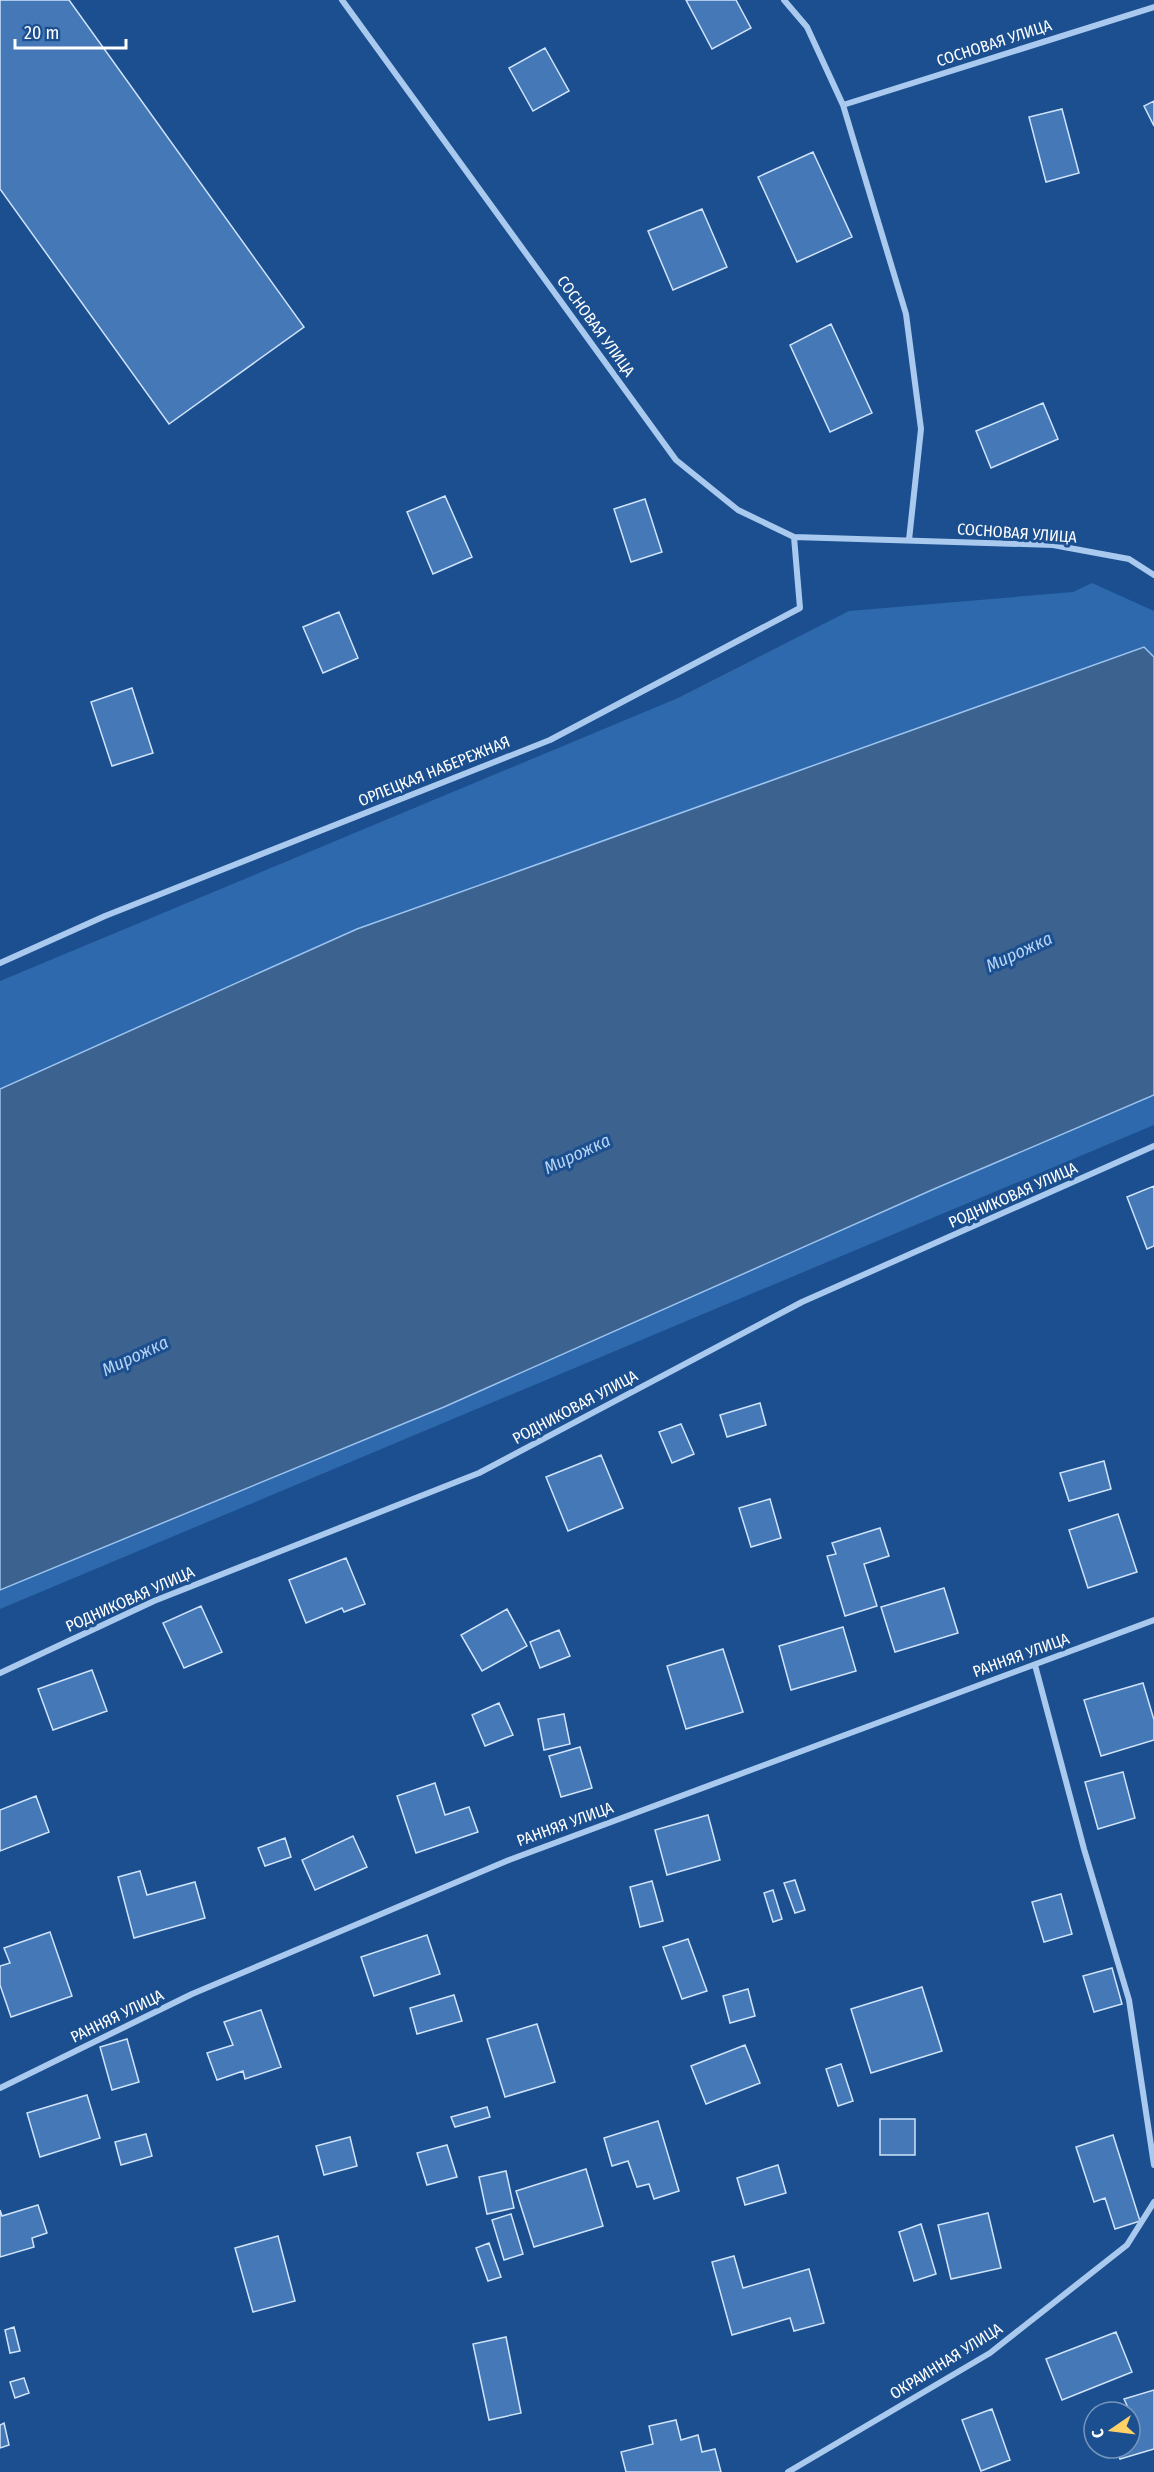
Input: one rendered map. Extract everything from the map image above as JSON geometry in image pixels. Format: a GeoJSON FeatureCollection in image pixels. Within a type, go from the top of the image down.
{"type":"FeatureCollection","features":[{"type":"Feature","properties":{"kind":"street","name":"СОСНОВАЯ УЛИЦА"},"geometry":{"type":"LineString","coordinates":[[342,0],[676,460],[738,510],[794,537],[1053,546],[1129,559],[1154,575]]}},
{"type":"Feature","properties":{"kind":"street"},"geometry":{"type":"LineString","coordinates":[[784,0],[807,27],[843,105],[906,314],[921,429],[909,540]]}},
{"type":"Feature","properties":{"kind":"street","name":"СОСНОВАЯ УЛИЦА"},"geometry":{"type":"LineString","coordinates":[[843,105],[1154,7]]}},
{"type":"Feature","properties":{"kind":"street","name":"ОРЛЕЦКАЯ НАБЕРЕЖНАЯ"},"geometry":{"type":"LineString","coordinates":[[0,963],[105,916],[550,740],[801,608],[794,537]]}},
{"type":"Feature","properties":{"kind":"street","name":"РОДНИКОВАЯ УЛИЦА"},"geometry":{"type":"LineString","coordinates":[[0,1673],[154,1601],[479,1473],[801,1302],[1154,1146]]}},
{"type":"Feature","properties":{"kind":"street","name":"РАННЯЯ УЛИЦА"},"geometry":{"type":"LineString","coordinates":[[0,2088],[192,1994],[509,1860],[1154,1620]]}},
{"type":"Feature","properties":{"kind":"street"},"geometry":{"type":"LineString","coordinates":[[1035,1665],[1084,1849],[1129,2000],[1154,2166]]}},
{"type":"Feature","properties":{"kind":"street","name":"ОКРАИННАЯ УЛИЦА"},"geometry":{"type":"LineString","coordinates":[[788,2472],[990,2353],[1127,2245],[1154,2202]]}},
{"type":"Feature","properties":{"kind":"shaded area"},"geometry":{"type":"Polygon","coordinates":[[[1092,583],[1154,611],[1154,657],[1144,647],[357,929],[0,1089],[0,981],[678,698],[849,611],[1073,592],[1092,583]]]}},
{"type":"Feature","properties":{"kind":"shaded area"},"geometry":{"type":"Polygon","coordinates":[[[1154,1095],[1154,1125],[0,1609],[0,1590],[444,1407],[934,1189],[1154,1095]]]}},
{"type":"Feature","properties":{"kind":"water","name":"Мирожка"},"geometry":{"type":"Polygon","coordinates":[[[1144,647],[1154,657],[1154,1095],[934,1189],[444,1407],[0,1590],[0,1089],[357,929],[1144,647]]]}},
{"type":"Feature","properties":{"kind":"building"},"geometry":{"type":"Polygon","coordinates":[[[0,0],[69,0],[304,327],[169,424],[0,189],[0,0]]]}},
{"type":"Feature","properties":{"kind":"building"},"geometry":{"type":"Polygon","coordinates":[[[686,0],[736,0],[751,28],[712,49],[686,0]]]}},
{"type":"Feature","properties":{"kind":"building"},"geometry":{"type":"Polygon","coordinates":[[[545,48],[569,91],[533,111],[509,68],[545,48]]]}},
{"type":"Feature","properties":{"kind":"building"},"geometry":{"type":"Polygon","coordinates":[[[1154,101],[1154,126],[1144,106],[1154,101]]]}},
{"type":"Feature","properties":{"kind":"building"},"geometry":{"type":"Polygon","coordinates":[[[1062,109],[1079,173],[1046,182],[1029,117],[1062,109]]]}},
{"type":"Feature","properties":{"kind":"building"},"geometry":{"type":"Polygon","coordinates":[[[813,152],[852,237],[797,262],[758,177],[813,152]]]}},
{"type":"Feature","properties":{"kind":"building"},"geometry":{"type":"Polygon","coordinates":[[[702,209],[727,267],[673,290],[648,231],[702,209]]]}},
{"type":"Feature","properties":{"kind":"building"},"geometry":{"type":"Polygon","coordinates":[[[831,324],[872,413],[830,432],[790,345],[831,324]]]}},
{"type":"Feature","properties":{"kind":"building"},"geometry":{"type":"Polygon","coordinates":[[[1043,403],[1058,439],[991,468],[976,431],[1043,403]]]}},
{"type":"Feature","properties":{"kind":"building"},"geometry":{"type":"Polygon","coordinates":[[[445,496],[472,557],[433,574],[407,512],[445,496]]]}},
{"type":"Feature","properties":{"kind":"building"},"geometry":{"type":"Polygon","coordinates":[[[645,499],[662,552],[631,562],[614,509],[645,499]]]}},
{"type":"Feature","properties":{"kind":"building"},"geometry":{"type":"Polygon","coordinates":[[[339,612],[358,658],[323,673],[303,627],[339,612]]]}},
{"type":"Feature","properties":{"kind":"building"},"geometry":{"type":"Polygon","coordinates":[[[132,688],[153,753],[112,766],[91,702],[132,688]]]}},
{"type":"Feature","properties":{"kind":"building"},"geometry":{"type":"Polygon","coordinates":[[[1154,1186],[1154,1246],[1147,1249],[1127,1197],[1154,1186]]]}},
{"type":"Feature","properties":{"kind":"building"},"geometry":{"type":"Polygon","coordinates":[[[760,1403],[766,1425],[727,1437],[720,1415],[760,1403]]]}},
{"type":"Feature","properties":{"kind":"building"},"geometry":{"type":"Polygon","coordinates":[[[681,1424],[694,1454],[672,1463],[659,1432],[681,1424]]]}},
{"type":"Feature","properties":{"kind":"building"},"geometry":{"type":"Polygon","coordinates":[[[601,1455],[623,1508],[568,1531],[546,1477],[601,1455]]]}},
{"type":"Feature","properties":{"kind":"building"},"geometry":{"type":"Polygon","coordinates":[[[1104,1461],[1111,1489],[1069,1501],[1060,1473],[1104,1461]]]}},
{"type":"Feature","properties":{"kind":"building"},"geometry":{"type":"Polygon","coordinates":[[[770,1499],[781,1538],[751,1547],[739,1508],[770,1499]]]}},
{"type":"Feature","properties":{"kind":"building"},"geometry":{"type":"Polygon","coordinates":[[[1118,1514],[1137,1572],[1088,1588],[1069,1530],[1118,1514]]]}},
{"type":"Feature","properties":{"kind":"building"},"geometry":{"type":"Polygon","coordinates":[[[880,1528],[889,1556],[864,1564],[877,1606],[845,1616],[827,1556],[836,1554],[832,1543],[880,1528]]]}},
{"type":"Feature","properties":{"kind":"building"},"geometry":{"type":"Polygon","coordinates":[[[346,1558],[365,1604],[344,1612],[342,1608],[306,1623],[289,1580],[346,1558]]]}},
{"type":"Feature","properties":{"kind":"building"},"geometry":{"type":"Polygon","coordinates":[[[944,1588],[958,1633],[895,1652],[881,1607],[944,1588]]]}},
{"type":"Feature","properties":{"kind":"building"},"geometry":{"type":"Polygon","coordinates":[[[201,1606],[222,1652],[184,1668],[163,1623],[201,1606]]]}},
{"type":"Feature","properties":{"kind":"building"},"geometry":{"type":"Polygon","coordinates":[[[507,1609],[527,1646],[482,1671],[461,1635],[507,1609]]]}},
{"type":"Feature","properties":{"kind":"building"},"geometry":{"type":"Polygon","coordinates":[[[843,1627],[856,1671],[791,1690],[779,1646],[843,1627]]]}},
{"type":"Feature","properties":{"kind":"building"},"geometry":{"type":"Polygon","coordinates":[[[559,1630],[570,1656],[540,1668],[530,1642],[559,1630]]]}},
{"type":"Feature","properties":{"kind":"building"},"geometry":{"type":"Polygon","coordinates":[[[723,1649],[743,1712],[686,1729],[667,1666],[723,1649]]]}},
{"type":"Feature","properties":{"kind":"building"},"geometry":{"type":"Polygon","coordinates":[[[92,1670],[107,1711],[53,1730],[38,1689],[92,1670]]]}},
{"type":"Feature","properties":{"kind":"building"},"geometry":{"type":"Polygon","coordinates":[[[1143,1683],[1154,1720],[1154,1740],[1101,1756],[1084,1700],[1143,1683]]]}},
{"type":"Feature","properties":{"kind":"building"},"geometry":{"type":"Polygon","coordinates":[[[499,1703],[513,1735],[485,1746],[472,1715],[499,1703]]]}},
{"type":"Feature","properties":{"kind":"building"},"geometry":{"type":"Polygon","coordinates":[[[564,1714],[570,1744],[544,1750],[538,1719],[564,1714]]]}},
{"type":"Feature","properties":{"kind":"building"},"geometry":{"type":"Polygon","coordinates":[[[580,1747],[592,1788],[561,1797],[549,1756],[580,1747]]]}},
{"type":"Feature","properties":{"kind":"building"},"geometry":{"type":"Polygon","coordinates":[[[1123,1772],[1135,1818],[1098,1829],[1085,1782],[1123,1772]]]}},
{"type":"Feature","properties":{"kind":"building"},"geometry":{"type":"Polygon","coordinates":[[[435,1783],[445,1815],[469,1807],[478,1832],[416,1853],[397,1796],[435,1783]]]}},
{"type":"Feature","properties":{"kind":"building"},"geometry":{"type":"Polygon","coordinates":[[[36,1796],[49,1832],[0,1851],[0,1810],[36,1796]]]}},
{"type":"Feature","properties":{"kind":"building"},"geometry":{"type":"Polygon","coordinates":[[[708,1815],[720,1860],[667,1875],[655,1830],[708,1815]]]}},
{"type":"Feature","properties":{"kind":"building"},"geometry":{"type":"Polygon","coordinates":[[[353,1836],[367,1867],[315,1890],[302,1860],[353,1836]]]}},
{"type":"Feature","properties":{"kind":"building"},"geometry":{"type":"Polygon","coordinates":[[[285,1838],[291,1857],[265,1866],[258,1848],[285,1838]]]}},
{"type":"Feature","properties":{"kind":"building"},"geometry":{"type":"Polygon","coordinates":[[[140,1871],[147,1895],[195,1882],[205,1918],[134,1938],[118,1877],[140,1871]]]}},
{"type":"Feature","properties":{"kind":"building"},"geometry":{"type":"Polygon","coordinates":[[[795,1880],[805,1910],[795,1913],[784,1883],[795,1880]]]}},
{"type":"Feature","properties":{"kind":"building"},"geometry":{"type":"Polygon","coordinates":[[[652,1881],[663,1921],[640,1927],[630,1887],[652,1881]]]}},
{"type":"Feature","properties":{"kind":"building"},"geometry":{"type":"Polygon","coordinates":[[[773,1890],[782,1919],[773,1922],[764,1893],[773,1890]]]}},
{"type":"Feature","properties":{"kind":"building"},"geometry":{"type":"Polygon","coordinates":[[[1061,1894],[1072,1934],[1044,1942],[1032,1902],[1061,1894]]]}},
{"type":"Feature","properties":{"kind":"building"},"geometry":{"type":"Polygon","coordinates":[[[50,1932],[72,1996],[11,2017],[0,1985],[0,1966],[10,1963],[4,1948],[50,1932]]]}},
{"type":"Feature","properties":{"kind":"building"},"geometry":{"type":"Polygon","coordinates":[[[427,1935],[440,1974],[374,1996],[361,1957],[427,1935]]]}},
{"type":"Feature","properties":{"kind":"building"},"geometry":{"type":"Polygon","coordinates":[[[688,1939],[707,1991],[682,1999],[663,1947],[688,1939]]]}},
{"type":"Feature","properties":{"kind":"building"},"geometry":{"type":"Polygon","coordinates":[[[1112,1968],[1122,2004],[1094,2012],[1083,1976],[1112,1968]]]}},
{"type":"Feature","properties":{"kind":"building"},"geometry":{"type":"Polygon","coordinates":[[[922,1987],[942,2051],[871,2073],[851,2009],[922,1987]]]}},
{"type":"Feature","properties":{"kind":"building"},"geometry":{"type":"Polygon","coordinates":[[[748,1989],[755,2016],[730,2023],[723,1996],[748,1989]]]}},
{"type":"Feature","properties":{"kind":"building"},"geometry":{"type":"Polygon","coordinates":[[[454,1995],[462,2021],[417,2034],[410,2008],[454,1995]]]}},
{"type":"Feature","properties":{"kind":"building"},"geometry":{"type":"Polygon","coordinates":[[[261,2010],[281,2067],[245,2079],[243,2071],[217,2080],[207,2053],[233,2045],[224,2022],[261,2010]]]}},
{"type":"Feature","properties":{"kind":"building"},"geometry":{"type":"Polygon","coordinates":[[[537,2024],[555,2082],[505,2097],[487,2039],[537,2024]]]}},
{"type":"Feature","properties":{"kind":"building"},"geometry":{"type":"Polygon","coordinates":[[[127,2039],[139,2082],[112,2090],[100,2047],[127,2039]]]}},
{"type":"Feature","properties":{"kind":"building"},"geometry":{"type":"Polygon","coordinates":[[[745,2045],[760,2083],[706,2104],[691,2066],[745,2045]]]}},
{"type":"Feature","properties":{"kind":"building"},"geometry":{"type":"Polygon","coordinates":[[[841,2064],[853,2101],[838,2106],[826,2069],[841,2064]]]}},
{"type":"Feature","properties":{"kind":"building"},"geometry":{"type":"Polygon","coordinates":[[[87,2095],[100,2138],[40,2157],[27,2113],[87,2095]]]}},
{"type":"Feature","properties":{"kind":"building"},"geometry":{"type":"Polygon","coordinates":[[[487,2107],[490,2117],[455,2127],[451,2117],[487,2107]]]}},
{"type":"Feature","properties":{"kind":"building"},"geometry":{"type":"Polygon","coordinates":[[[880,2119],[915,2119],[915,2155],[880,2155],[880,2119]]]}},
{"type":"Feature","properties":{"kind":"building"},"geometry":{"type":"Polygon","coordinates":[[[658,2121],[679,2191],[654,2199],[649,2184],[637,2187],[628,2161],[612,2166],[604,2138],[658,2121]]]}},
{"type":"Feature","properties":{"kind":"building"},"geometry":{"type":"Polygon","coordinates":[[[146,2134],[152,2156],[121,2165],[115,2142],[146,2134]]]}},
{"type":"Feature","properties":{"kind":"building"},"geometry":{"type":"Polygon","coordinates":[[[1113,2135],[1140,2221],[1115,2229],[1105,2198],[1094,2202],[1076,2147],[1113,2135]]]}},
{"type":"Feature","properties":{"kind":"building"},"geometry":{"type":"Polygon","coordinates":[[[350,2137],[357,2166],[324,2175],[316,2146],[350,2137]]]}},
{"type":"Feature","properties":{"kind":"building"},"geometry":{"type":"Polygon","coordinates":[[[447,2145],[457,2177],[427,2185],[417,2153],[447,2145]]]}},
{"type":"Feature","properties":{"kind":"building"},"geometry":{"type":"Polygon","coordinates":[[[778,2165],[786,2193],[745,2205],[737,2178],[778,2165]]]}},
{"type":"Feature","properties":{"kind":"building"},"geometry":{"type":"Polygon","coordinates":[[[586,2169],[603,2226],[534,2247],[516,2191],[586,2169]]]}},
{"type":"Feature","properties":{"kind":"building"},"geometry":{"type":"Polygon","coordinates":[[[506,2171],[514,2208],[487,2214],[479,2177],[506,2171]]]}},
{"type":"Feature","properties":{"kind":"building"},"geometry":{"type":"Polygon","coordinates":[[[38,2205],[47,2233],[32,2238],[34,2247],[0,2257],[0,2210],[2,2216],[38,2205]]]}},
{"type":"Feature","properties":{"kind":"building"},"geometry":{"type":"Polygon","coordinates":[[[988,2213],[1001,2268],[951,2279],[938,2225],[988,2213]]]}},
{"type":"Feature","properties":{"kind":"building"},"geometry":{"type":"Polygon","coordinates":[[[511,2214],[523,2254],[504,2260],[492,2220],[511,2214]]]}},
{"type":"Feature","properties":{"kind":"building"},"geometry":{"type":"Polygon","coordinates":[[[921,2224],[936,2274],[914,2281],[899,2232],[921,2224]]]}},
{"type":"Feature","properties":{"kind":"building"},"geometry":{"type":"Polygon","coordinates":[[[278,2236],[295,2301],[253,2312],[235,2248],[278,2236]]]}},
{"type":"Feature","properties":{"kind":"building"},"geometry":{"type":"Polygon","coordinates":[[[489,2243],[501,2277],[488,2281],[476,2248],[489,2243]]]}},
{"type":"Feature","properties":{"kind":"building"},"geometry":{"type":"Polygon","coordinates":[[[734,2256],[743,2288],[809,2269],[824,2323],[794,2331],[790,2318],[732,2335],[712,2262],[734,2256]]]}},
{"type":"Feature","properties":{"kind":"building"},"geometry":{"type":"Polygon","coordinates":[[[14,2327],[20,2351],[10,2353],[5,2330],[14,2327]]]}},
{"type":"Feature","properties":{"kind":"building"},"geometry":{"type":"Polygon","coordinates":[[[1116,2332],[1132,2372],[1062,2400],[1046,2359],[1116,2332]]]}},
{"type":"Feature","properties":{"kind":"building"},"geometry":{"type":"Polygon","coordinates":[[[506,2337],[521,2413],[489,2420],[473,2344],[506,2337]]]}},
{"type":"Feature","properties":{"kind":"building"},"geometry":{"type":"Polygon","coordinates":[[[24,2378],[29,2393],[15,2398],[10,2382],[24,2378]]]}},
{"type":"Feature","properties":{"kind":"building"},"geometry":{"type":"Polygon","coordinates":[[[1154,2390],[1154,2449],[1142,2453],[1142,2400],[1124,2399],[1154,2390]]]}},
{"type":"Feature","properties":{"kind":"building"},"geometry":{"type":"Polygon","coordinates":[[[992,2409],[1010,2460],[981,2471],[962,2420],[992,2409]]]}},
{"type":"Feature","properties":{"kind":"building"},"geometry":{"type":"Polygon","coordinates":[[[676,2420],[681,2440],[698,2435],[702,2452],[715,2449],[721,2472],[626,2472],[621,2452],[653,2444],[649,2426],[676,2420]]]}},
{"type":"Feature","properties":{"kind":"building"},"geometry":{"type":"Polygon","coordinates":[[[4,2423],[9,2445],[0,2448],[0,2425],[4,2423]]]}}]}
